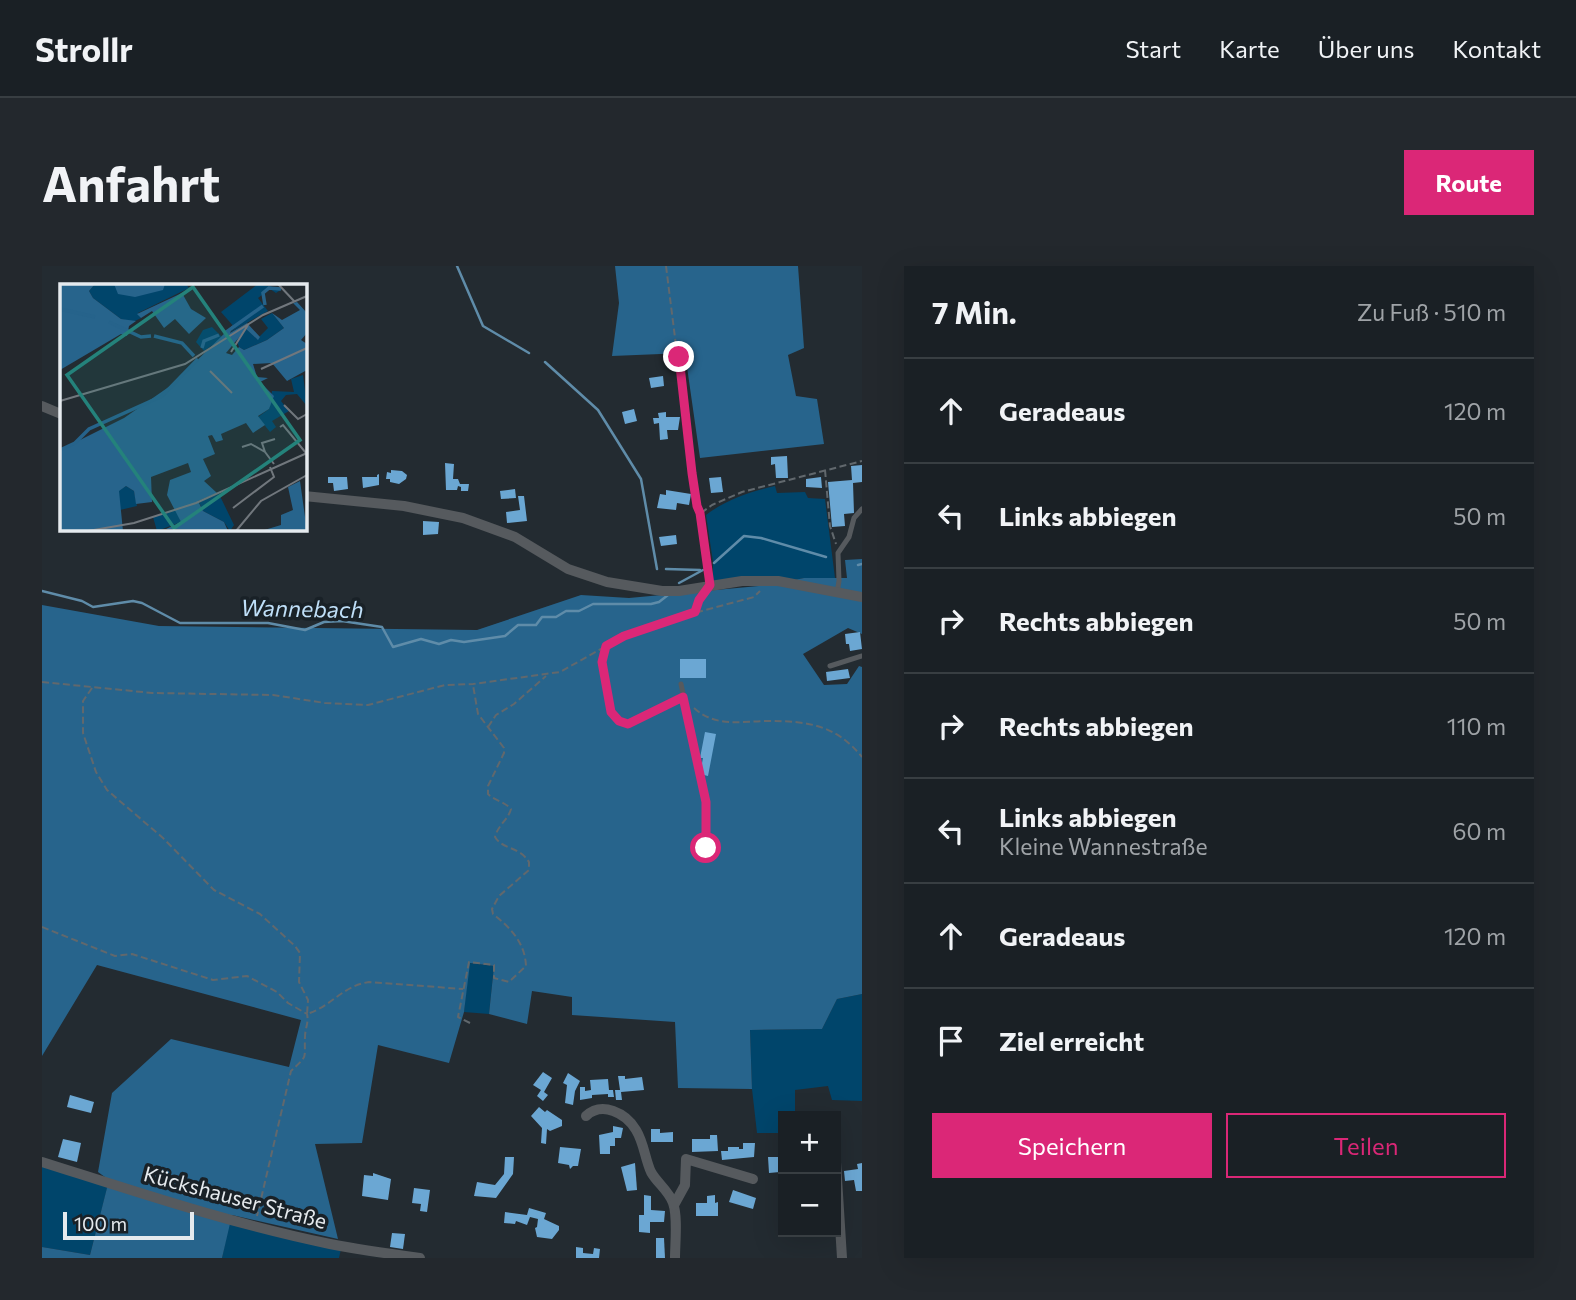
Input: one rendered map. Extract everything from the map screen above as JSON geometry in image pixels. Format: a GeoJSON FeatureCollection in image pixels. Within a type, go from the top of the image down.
{"type":"FeatureCollection","features":[{"type":"Feature","properties":{"kind":"street"},"geometry":{"type":"LineString","coordinates":[[42,406],[60,414]]}},
{"type":"Feature","properties":{"kind":"street"},"geometry":{"type":"LineString","coordinates":[[306,496],[404,506],[463,518],[515,537],[568,569],[590,578],[662,591],[766,581],[862,597]]}},
{"type":"Feature","properties":{"kind":"street"},"geometry":{"type":"LineString","coordinates":[[586,1116],[599,1108],[618,1113],[627,1120],[636,1131],[652,1173],[674,1205]]}},
{"type":"Feature","properties":{"kind":"street"},"geometry":{"type":"LineString","coordinates":[[675,1258],[674,1205],[685,1185],[686,1159],[753,1179]]}},
{"type":"Feature","properties":{"kind":"street","name":"Kückshauser Straße"},"geometry":{"type":"LineString","coordinates":[[42,1162],[176,1205],[255,1226],[333,1245],[420,1258]]}},
{"type":"Feature","properties":{"kind":"street"},"geometry":{"type":"LineString","coordinates":[[837,1174],[842,1258]]}},
{"type":"Feature","properties":{"kind":"lane"},"geometry":{"type":"LineString","coordinates":[[837,593],[838,552],[849,537],[853,518],[862,509]]}},
{"type":"Feature","properties":{"kind":"lane"},"geometry":{"type":"LineString","coordinates":[[830,666],[862,656]]}},
{"type":"Feature","properties":{"kind":"lane"},"geometry":{"type":"LineString","coordinates":[[681,684],[706,802],[706,848]]}},
{"type":"Feature","properties":{"kind":"path"},"geometry":{"type":"LineString","coordinates":[[666,266],[692,473],[710,585],[699,600],[695,612]]}},
{"type":"Feature","properties":{"kind":"path"},"geometry":{"type":"LineString","coordinates":[[700,513],[742,492],[862,461]]}},
{"type":"Feature","properties":{"kind":"path"},"geometry":{"type":"LineString","coordinates":[[825,469],[830,526],[838,552]]}},
{"type":"Feature","properties":{"kind":"path"},"geometry":{"type":"LineString","coordinates":[[42,682],[152,693],[273,695],[348,706],[384,703],[444,685],[473,684],[560,672],[624,636],[695,612],[754,597],[764,588],[766,581]]}},
{"type":"Feature","properties":{"kind":"path"},"geometry":{"type":"LineString","coordinates":[[606,646],[602,662],[611,712],[619,721],[628,724],[683,697],[700,714],[723,723],[769,721],[823,727],[839,734],[862,757]]}},
{"type":"Feature","properties":{"kind":"path"},"geometry":{"type":"LineString","coordinates":[[487,728],[496,715],[514,704],[547,674]]}},
{"type":"Feature","properties":{"kind":"path"},"geometry":{"type":"LineString","coordinates":[[470,1023],[458,1017],[469,962],[494,965],[494,978],[509,982],[526,966],[526,953],[519,940],[493,914],[492,909],[499,896],[528,870],[529,862],[517,849],[499,844],[495,837],[498,828],[509,817],[511,809],[488,794],[488,786],[505,748],[478,714],[473,684]]}},
{"type":"Feature","properties":{"kind":"path"},"geometry":{"type":"LineString","coordinates":[[93,687],[83,701],[83,733],[96,772],[107,790],[163,838],[214,890],[260,914],[300,953],[299,982],[308,1000],[309,1024],[305,1034],[307,1053],[303,1061],[291,1071],[255,1226]]}},
{"type":"Feature","properties":{"kind":"path"},"geometry":{"type":"LineString","coordinates":[[42,927],[115,956],[132,954],[213,980],[247,976],[277,992],[288,1003],[307,1014],[320,1010],[348,988],[369,982],[463,989]]}},
{"type":"Feature","properties":{"kind":"shaded area"},"geometry":{"type":"Polygon","coordinates":[[[615,266],[798,266],[804,348],[788,355],[796,396],[817,399],[824,444],[700,458],[685,353],[612,356],[619,303],[615,266]]]}},
{"type":"Feature","properties":{"kind":"shaded area"},"geometry":{"type":"Polygon","coordinates":[[[775,486],[777,493],[805,492],[808,498],[825,499],[835,578],[713,581],[706,515],[739,497],[775,486]]]}},
{"type":"Feature","properties":{"kind":"shaded area"},"geometry":{"type":"Polygon","coordinates":[[[862,559],[862,634],[848,628],[803,654],[824,685],[847,684],[859,666],[862,667],[862,994],[837,999],[822,1029],[750,1030],[752,1089],[678,1088],[675,1022],[572,1015],[572,997],[532,991],[527,1024],[489,1014],[494,966],[470,963],[464,1012],[449,1063],[378,1045],[362,1143],[315,1144],[338,1239],[232,1215],[222,1258],[42,1258],[42,1247],[90,1255],[109,1180],[98,1172],[112,1093],[171,1039],[289,1067],[301,1020],[97,965],[42,1056],[42,605],[159,626],[477,630],[581,595],[629,598],[769,585],[804,578],[847,578],[845,560],[862,559]]]}},
{"type":"Feature","properties":{"kind":"shaded area"},"geometry":{"type":"Polygon","coordinates":[[[469,963],[494,966],[489,1014],[464,1012],[469,963]]]}},
{"type":"Feature","properties":{"kind":"shaded area"},"geometry":{"type":"Polygon","coordinates":[[[862,994],[862,1101],[832,1100],[828,1086],[795,1090],[795,1111],[778,1111],[778,1133],[757,1133],[750,1030],[822,1029],[837,999],[862,994]]]}},
{"type":"Feature","properties":{"kind":"shaded area"},"geometry":{"type":"Polygon","coordinates":[[[42,1164],[108,1185],[90,1255],[42,1247],[42,1164]]]}},
{"type":"Feature","properties":{"kind":"shaded area"},"geometry":{"type":"Polygon","coordinates":[[[229,1223],[341,1249],[339,1258],[222,1258],[229,1223]]]}},
{"type":"Feature","properties":{"kind":"building"},"geometry":{"type":"Polygon","coordinates":[[[663,376],[664,386],[651,388],[649,378],[663,376]]]}},
{"type":"Feature","properties":{"kind":"building"},"geometry":{"type":"Polygon","coordinates":[[[634,409],[637,421],[625,424],[622,412],[634,409]]]}},
{"type":"Feature","properties":{"kind":"building"},"geometry":{"type":"Polygon","coordinates":[[[666,412],[666,417],[680,417],[678,430],[667,430],[668,439],[660,440],[659,423],[654,424],[653,418],[659,418],[658,413],[666,412]]]}},
{"type":"Feature","properties":{"kind":"building"},"geometry":{"type":"Polygon","coordinates":[[[787,456],[788,478],[776,478],[775,464],[771,465],[771,457],[787,456]]]}},
{"type":"Feature","properties":{"kind":"building"},"geometry":{"type":"Polygon","coordinates":[[[445,463],[454,464],[453,479],[458,479],[460,484],[469,484],[468,491],[461,491],[458,486],[457,490],[446,490],[445,463]]]}},
{"type":"Feature","properties":{"kind":"building"},"geometry":{"type":"Polygon","coordinates":[[[862,465],[862,482],[853,483],[854,513],[844,514],[845,526],[832,527],[828,482],[852,480],[851,466],[862,465]]]}},
{"type":"Feature","properties":{"kind":"building"},"geometry":{"type":"Polygon","coordinates":[[[391,470],[402,471],[407,475],[406,479],[399,484],[390,482],[390,479],[386,479],[387,472],[391,473],[391,470]]]}},
{"type":"Feature","properties":{"kind":"building"},"geometry":{"type":"Polygon","coordinates":[[[379,474],[379,485],[363,488],[362,477],[377,477],[379,474]]]}},
{"type":"Feature","properties":{"kind":"building"},"geometry":{"type":"Polygon","coordinates":[[[328,477],[347,477],[348,489],[334,491],[333,483],[328,483],[328,477]]]}},
{"type":"Feature","properties":{"kind":"building"},"geometry":{"type":"Polygon","coordinates":[[[721,477],[723,492],[711,493],[709,478],[721,477]]]}},
{"type":"Feature","properties":{"kind":"building"},"geometry":{"type":"Polygon","coordinates":[[[821,477],[822,488],[806,487],[806,479],[821,477]]]}},
{"type":"Feature","properties":{"kind":"building"},"geometry":{"type":"Polygon","coordinates":[[[515,489],[516,498],[501,499],[500,491],[515,489]]]}},
{"type":"Feature","properties":{"kind":"building"},"geometry":{"type":"Polygon","coordinates":[[[666,490],[691,494],[689,505],[677,503],[676,510],[657,508],[660,494],[666,495],[666,490]]]}},
{"type":"Feature","properties":{"kind":"building"},"geometry":{"type":"Polygon","coordinates":[[[518,496],[524,496],[527,521],[507,523],[506,512],[520,510],[518,496]]]}},
{"type":"Feature","properties":{"kind":"building"},"geometry":{"type":"Polygon","coordinates":[[[423,521],[439,522],[438,534],[423,535],[423,521]]]}},
{"type":"Feature","properties":{"kind":"building"},"geometry":{"type":"Polygon","coordinates":[[[676,535],[677,544],[661,546],[659,537],[676,535]]]}},
{"type":"Feature","properties":{"kind":"building"},"geometry":{"type":"Polygon","coordinates":[[[860,632],[862,649],[850,651],[845,634],[860,632]]]}},
{"type":"Feature","properties":{"kind":"building"},"geometry":{"type":"Polygon","coordinates":[[[680,659],[706,659],[706,678],[680,678],[680,659]]]}},
{"type":"Feature","properties":{"kind":"building"},"geometry":{"type":"Polygon","coordinates":[[[848,669],[850,678],[827,681],[826,672],[848,669]]]}},
{"type":"Feature","properties":{"kind":"building"},"geometry":{"type":"Polygon","coordinates":[[[705,732],[716,734],[708,776],[700,774],[705,732]]]}},
{"type":"Feature","properties":{"kind":"building"},"geometry":{"type":"Polygon","coordinates":[[[543,1072],[552,1078],[544,1092],[548,1095],[543,1101],[537,1096],[541,1090],[533,1085],[543,1072]]]}},
{"type":"Feature","properties":{"kind":"building"},"geometry":{"type":"Polygon","coordinates":[[[568,1073],[580,1081],[573,1105],[565,1103],[567,1085],[563,1083],[568,1073]]]}},
{"type":"Feature","properties":{"kind":"building"},"geometry":{"type":"Polygon","coordinates":[[[618,1076],[625,1076],[625,1079],[642,1077],[644,1090],[621,1092],[622,1100],[616,1100],[615,1090],[620,1090],[618,1076]]]}},
{"type":"Feature","properties":{"kind":"building"},"geometry":{"type":"Polygon","coordinates":[[[608,1079],[609,1090],[613,1090],[614,1097],[608,1097],[608,1094],[592,1095],[592,1098],[580,1100],[580,1087],[585,1087],[585,1091],[591,1090],[590,1080],[608,1079]]]}},
{"type":"Feature","properties":{"kind":"building"},"geometry":{"type":"Polygon","coordinates":[[[70,1095],[94,1102],[91,1113],[67,1107],[70,1095]]]}},
{"type":"Feature","properties":{"kind":"building"},"geometry":{"type":"Polygon","coordinates":[[[539,1107],[562,1120],[562,1126],[550,1131],[547,1129],[546,1144],[541,1143],[542,1128],[531,1116],[539,1107]]]}},
{"type":"Feature","properties":{"kind":"building"},"geometry":{"type":"Polygon","coordinates":[[[613,1126],[623,1128],[621,1138],[615,1138],[615,1146],[610,1146],[610,1154],[600,1154],[599,1135],[613,1132],[613,1126]]]}},
{"type":"Feature","properties":{"kind":"building"},"geometry":{"type":"Polygon","coordinates":[[[651,1129],[660,1129],[660,1133],[673,1132],[673,1142],[651,1142],[651,1129]]]}},
{"type":"Feature","properties":{"kind":"building"},"geometry":{"type":"Polygon","coordinates":[[[710,1135],[717,1135],[718,1151],[692,1152],[692,1139],[710,1139],[710,1135]]]}},
{"type":"Feature","properties":{"kind":"building"},"geometry":{"type":"Polygon","coordinates":[[[63,1139],[81,1143],[77,1162],[58,1157],[63,1139]]]}},
{"type":"Feature","properties":{"kind":"building"},"geometry":{"type":"Polygon","coordinates":[[[743,1143],[755,1143],[754,1157],[722,1160],[721,1151],[728,1151],[728,1147],[743,1149],[743,1143]]]}},
{"type":"Feature","properties":{"kind":"building"},"geometry":{"type":"Polygon","coordinates":[[[560,1147],[581,1149],[578,1166],[570,1169],[569,1165],[558,1163],[560,1147]]]}},
{"type":"Feature","properties":{"kind":"building"},"geometry":{"type":"Polygon","coordinates":[[[505,1157],[514,1157],[513,1174],[496,1198],[474,1196],[477,1182],[495,1185],[504,1174],[505,1157]]]}},
{"type":"Feature","properties":{"kind":"building"},"geometry":{"type":"Polygon","coordinates":[[[768,1157],[778,1157],[778,1172],[769,1173],[768,1157]]]}},
{"type":"Feature","properties":{"kind":"building"},"geometry":{"type":"Polygon","coordinates":[[[635,1163],[637,1190],[627,1191],[621,1167],[635,1163]]]}},
{"type":"Feature","properties":{"kind":"building"},"geometry":{"type":"Polygon","coordinates":[[[862,1163],[862,1191],[856,1191],[854,1180],[845,1181],[844,1171],[858,1169],[857,1164],[862,1163]]]}},
{"type":"Feature","properties":{"kind":"building"},"geometry":{"type":"Polygon","coordinates":[[[373,1173],[391,1179],[388,1200],[362,1196],[364,1175],[373,1176],[373,1173]]]}},
{"type":"Feature","properties":{"kind":"building"},"geometry":{"type":"Polygon","coordinates":[[[414,1188],[430,1190],[427,1212],[420,1211],[421,1204],[412,1203],[414,1188]]]}},
{"type":"Feature","properties":{"kind":"building"},"geometry":{"type":"Polygon","coordinates":[[[733,1190],[756,1198],[753,1209],[729,1202],[733,1190]]]}},
{"type":"Feature","properties":{"kind":"building"},"geometry":{"type":"Polygon","coordinates":[[[644,1195],[651,1196],[651,1210],[665,1211],[664,1222],[650,1222],[650,1233],[639,1232],[639,1215],[644,1215],[644,1195]]]}},
{"type":"Feature","properties":{"kind":"building"},"geometry":{"type":"Polygon","coordinates":[[[715,1195],[718,1216],[696,1216],[696,1203],[707,1203],[707,1196],[715,1195]]]}},
{"type":"Feature","properties":{"kind":"building"},"geometry":{"type":"Polygon","coordinates":[[[529,1208],[546,1213],[544,1219],[559,1226],[552,1239],[537,1237],[535,1228],[538,1219],[530,1217],[527,1225],[516,1221],[515,1224],[504,1223],[505,1212],[527,1215],[529,1208]]]}},
{"type":"Feature","properties":{"kind":"building"},"geometry":{"type":"Polygon","coordinates":[[[392,1233],[405,1234],[403,1249],[390,1247],[392,1233]]]}},
{"type":"Feature","properties":{"kind":"building"},"geometry":{"type":"Polygon","coordinates":[[[656,1238],[664,1238],[665,1258],[656,1258],[656,1238]]]}},
{"type":"Feature","properties":{"kind":"building"},"geometry":{"type":"Polygon","coordinates":[[[576,1247],[583,1248],[583,1253],[593,1254],[594,1248],[600,1249],[599,1258],[576,1258],[576,1247]]]}},
{"type":"Feature","properties":{"kind":"waterway"},"geometry":{"type":"LineString","coordinates":[[457,266],[483,326],[529,353]]}},
{"type":"Feature","properties":{"kind":"waterway"},"geometry":{"type":"LineString","coordinates":[[545,362],[598,410],[641,479],[657,569]]}},
{"type":"Feature","properties":{"kind":"waterway","name":"Wannebach"},"geometry":{"type":"LineString","coordinates":[[714,563],[744,536],[761,538],[826,557]]}},
{"type":"Feature","properties":{"kind":"waterway","name":"Wannebach"},"geometry":{"type":"LineString","coordinates":[[858,565],[862,564]]}},
{"type":"Feature","properties":{"kind":"waterway"},"geometry":{"type":"LineString","coordinates":[[666,569],[700,570]]}},
{"type":"Feature","properties":{"kind":"waterway","name":"Wannebach"},"geometry":{"type":"LineString","coordinates":[[679,583],[703,570]]}},
{"type":"Feature","properties":{"kind":"waterway","name":"Wannebach"},"geometry":{"type":"LineString","coordinates":[[42,591],[82,601],[93,607],[133,601],[142,603],[180,623],[268,623],[305,630],[324,622],[342,621],[382,627],[393,647],[421,639],[439,644],[451,640],[464,642],[505,636],[518,625],[536,625],[542,617],[556,617],[566,611],[579,611],[593,604],[651,604],[668,595]]}},
{"type":"Feature","properties":{"kind":"route"},"geometry":{"type":"LineString","coordinates":[[679,357],[683,408],[710,585],[699,600],[695,612],[624,636],[606,646],[602,662],[611,712],[619,721],[628,724],[683,697],[699,780],[706,802],[706,848]]}}]}
